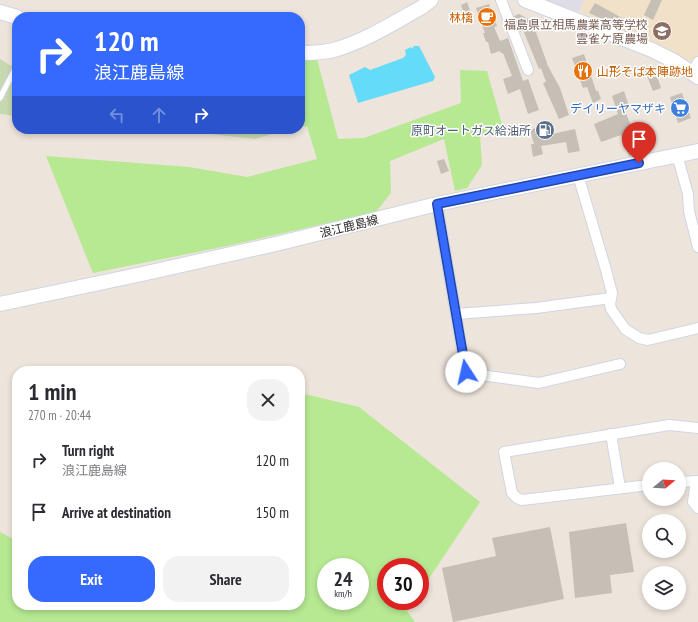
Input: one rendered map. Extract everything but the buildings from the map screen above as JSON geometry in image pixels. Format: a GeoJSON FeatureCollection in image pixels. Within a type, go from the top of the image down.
{"type":"FeatureCollection","features":[{"type":"Feature","properties":{"kind":"main road"},"geometry":{"type":"LineString","coordinates":[[305,53],[319,53],[336,50],[422,7],[431,0]]}},
{"type":"Feature","properties":{"kind":"main road"},"geometry":{"type":"LineString","coordinates":[[525,0],[652,50],[696,70]]}},
{"type":"Feature","properties":{"kind":"main road"},"geometry":{"type":"LineString","coordinates":[[0,12],[12,16]]}},
{"type":"Feature","properties":{"kind":"main road","name":"浪江鹿島線"},"geometry":{"type":"LineString","coordinates":[[0,304],[265,246],[437,204],[698,151]]}},
{"type":"Feature","properties":{"kind":"street"},"geometry":{"type":"LineString","coordinates":[[500,0],[528,70]]}},
{"type":"Feature","properties":{"kind":"street"},"geometry":{"type":"LineString","coordinates":[[677,155],[688,194],[689,211],[698,247]]}},
{"type":"Feature","properties":{"kind":"street"},"geometry":{"type":"LineString","coordinates":[[578,175],[612,293],[611,309],[625,329],[639,338],[656,339],[698,328]]}},
{"type":"Feature","properties":{"kind":"street"},"geometry":{"type":"LineString","coordinates":[[437,204],[466,372],[470,374],[540,383],[620,364]]}},
{"type":"Feature","properties":{"kind":"street"},"geometry":{"type":"LineString","coordinates":[[456,314],[524,310],[611,298]]}},
{"type":"Feature","properties":{"kind":"street"},"geometry":{"type":"LineString","coordinates":[[642,486],[522,500],[517,498],[512,493],[504,452],[669,425],[698,428]]}},
{"type":"Feature","properties":{"kind":"street"},"geometry":{"type":"LineString","coordinates":[[611,434],[620,488]]}},
{"type":"Feature","properties":{"kind":"street"},"geometry":{"type":"LineString","coordinates":[[686,482],[697,481],[693,502],[698,508]]}},
{"type":"Feature","properties":{"kind":"lane"},"geometry":{"type":"LineString","coordinates":[[0,98],[12,74]]}},
{"type":"Feature","properties":{"kind":"shaded area"},"geometry":{"type":"Polygon","coordinates":[[[545,0],[584,0],[579,12],[545,0]]]}},
{"type":"Feature","properties":{"kind":"shaded area","name":"福島県立相馬農業高等学校 雲雀ケ原農場"},"geometry":{"type":"Polygon","coordinates":[[[585,0],[698,0],[698,54],[693,63],[660,45],[579,12],[585,0]]]}},
{"type":"Feature","properties":{"kind":"green space"},"geometry":{"type":"Polygon","coordinates":[[[305,50],[317,59],[338,139],[364,138],[461,103],[460,70],[487,71],[505,135],[480,135],[482,165],[467,188],[455,191],[444,139],[390,161],[391,193],[376,212],[227,246],[93,273],[46,156],[189,167],[247,177],[317,159],[307,126],[305,126],[305,50]]]}},
{"type":"Feature","properties":{"kind":"green space"},"geometry":{"type":"Polygon","coordinates":[[[0,59],[11,66],[12,64],[12,115],[0,114],[0,59]]]}},
{"type":"Feature","properties":{"kind":"green space"},"geometry":{"type":"Polygon","coordinates":[[[210,134],[272,134],[255,139],[210,134]]]}},
{"type":"Feature","properties":{"kind":"green space"},"geometry":{"type":"Polygon","coordinates":[[[305,394],[359,407],[480,502],[429,578],[429,558],[377,558],[377,610],[408,610],[415,622],[0,622],[0,532],[12,538],[12,610],[305,610],[305,394]]]}},
{"type":"Feature","properties":{"kind":"water"},"geometry":{"type":"Polygon","coordinates":[[[414,46],[419,46],[435,77],[433,81],[358,103],[349,75],[365,67],[370,70],[403,58],[406,55],[405,50],[411,47],[412,49],[414,46]]]}},
{"type":"Feature","properties":{"kind":"place","name":"林檎"},"geometry":{"type":"Point","coordinates":[487,17]}},
{"type":"Feature","properties":{"kind":"place","name":"福島県立相馬農業高等学校 雲雀ケ原農場"},"geometry":{"type":"Point","coordinates":[662,31]}},
{"type":"Feature","properties":{"kind":"place","name":"山形そば本陣跡地"},"geometry":{"type":"Point","coordinates":[583,71]}},
{"type":"Feature","properties":{"kind":"place","name":"デイリーヤマザキ"},"geometry":{"type":"Point","coordinates":[680,108]}},
{"type":"Feature","properties":{"kind":"place","name":"原町オートガス給油所"},"geometry":{"type":"Point","coordinates":[545,130]}},
{"type":"Feature","properties":{"kind":"route"},"geometry":{"type":"LineString","coordinates":[[466,372],[437,204],[639,163]]}}]}
